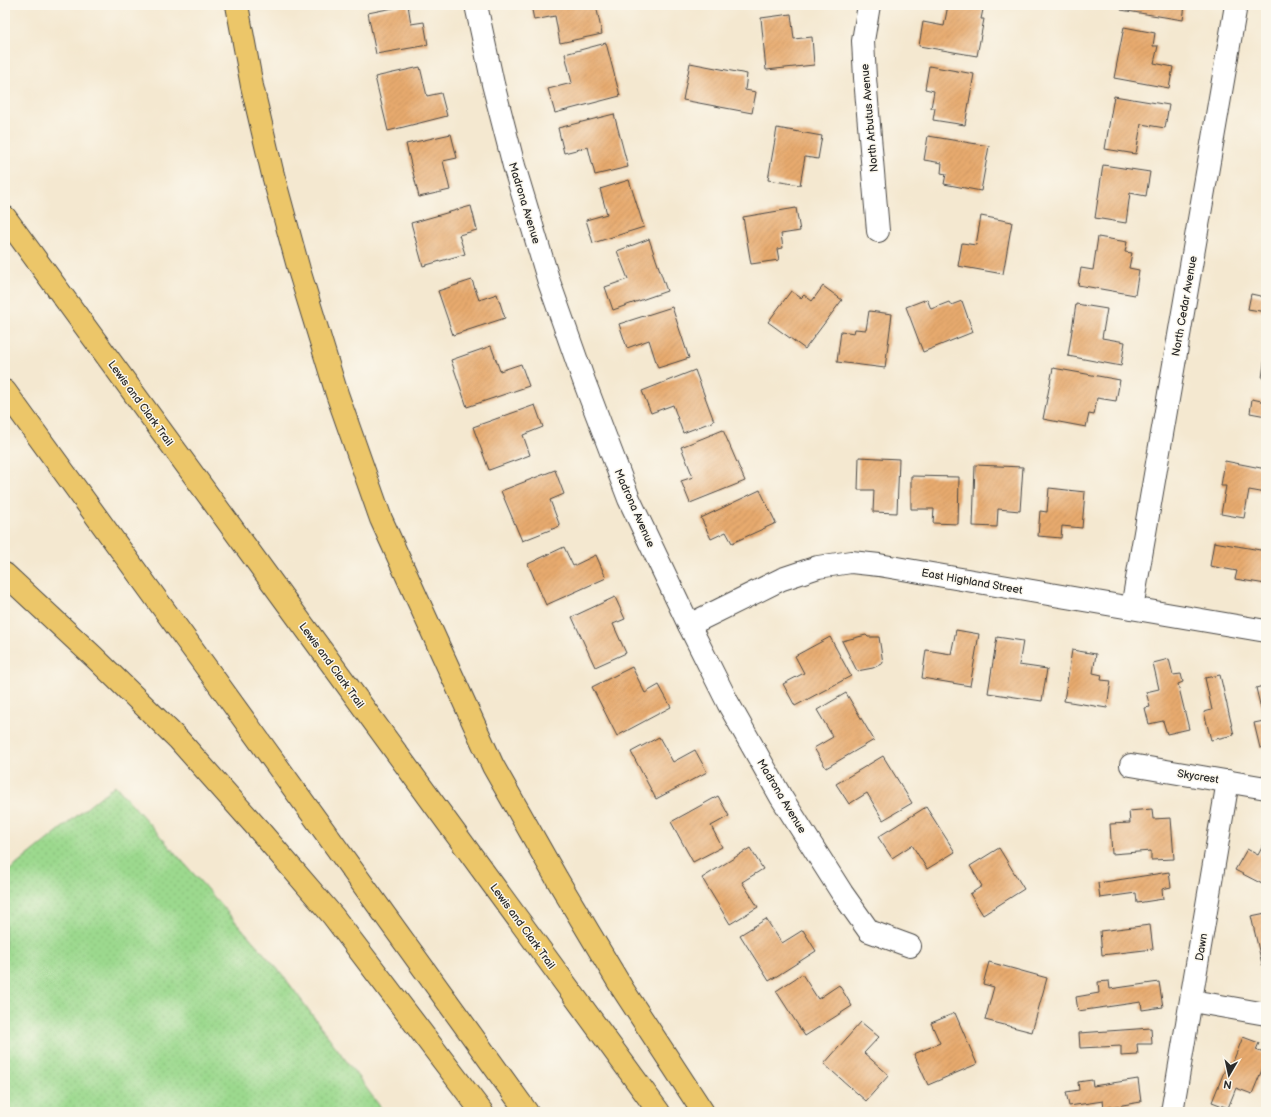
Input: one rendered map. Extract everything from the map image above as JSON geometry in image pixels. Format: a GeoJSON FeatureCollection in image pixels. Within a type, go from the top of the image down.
{"type":"FeatureCollection","features":[{"type":"Feature","properties":{"kind":"highway"},"geometry":{"type":"LineString","coordinates":[[237,5],[252,86],[273,175],[299,270],[337,394],[381,519],[493,766],[557,880],[622,988],[703,1112]]}},
{"type":"Feature","properties":{"kind":"highway","name":"Lewis and Clark Trail"},"geometry":{"type":"LineString","coordinates":[[5,217],[659,1112]]}},
{"type":"Feature","properties":{"kind":"highway"},"geometry":{"type":"LineString","coordinates":[[5,391],[527,1112]]}},
{"type":"Feature","properties":{"kind":"highway"},"geometry":{"type":"LineString","coordinates":[[5,574],[94,657],[179,740],[333,916],[482,1112]]}},
{"type":"Feature","properties":{"kind":"street","name":"Madrona Avenue"},"geometry":{"type":"LineString","coordinates":[[476,5],[514,166],[549,282],[584,381],[629,499],[728,703],[774,783],[842,894],[869,931],[910,946]]}},
{"type":"Feature","properties":{"kind":"street","name":"North Arbutus Avenue"},"geometry":{"type":"LineString","coordinates":[[869,5],[863,41],[878,231]]}},
{"type":"Feature","properties":{"kind":"street","name":"North Cedar Avenue"},"geometry":{"type":"LineString","coordinates":[[1132,608],[1236,5]]}},
{"type":"Feature","properties":{"kind":"street","name":"East Highland Street"},"geometry":{"type":"LineString","coordinates":[[689,625],[782,579],[818,567],[850,562],[879,565],[1266,631]]}},
{"type":"Feature","properties":{"kind":"street","name":"Skycrest"},"geometry":{"type":"LineString","coordinates":[[1130,765],[1266,788]]}},
{"type":"Feature","properties":{"kind":"street","name":"Dawn"},"geometry":{"type":"LineString","coordinates":[[1172,1112],[1192,1001],[1228,781]]}},
{"type":"Feature","properties":{"kind":"street"},"geometry":{"type":"LineString","coordinates":[[1192,1001],[1266,1014]]}},
{"type":"Feature","properties":{"kind":"green space"},"geometry":{"type":"Polygon","coordinates":[[[115,785],[282,974],[384,1112],[5,1112],[5,874],[115,785]]]}},
{"type":"Feature","properties":{"kind":"building"},"geometry":{"type":"Polygon","coordinates":[[[408,5],[411,24],[424,22],[428,45],[376,54],[368,13],[408,5]]]}},
{"type":"Feature","properties":{"kind":"building"},"geometry":{"type":"Polygon","coordinates":[[[531,5],[596,5],[602,34],[560,43],[555,16],[534,20],[531,5]]]}},
{"type":"Feature","properties":{"kind":"building"},"geometry":{"type":"Polygon","coordinates":[[[948,5],[984,5],[981,19],[984,19],[977,56],[919,46],[923,22],[944,26],[948,5]]]}},
{"type":"Feature","properties":{"kind":"building"},"geometry":{"type":"Polygon","coordinates":[[[1122,5],[1185,5],[1183,20],[1121,10],[1122,5]]]}},
{"type":"Feature","properties":{"kind":"building"},"geometry":{"type":"Polygon","coordinates":[[[791,14],[794,39],[812,37],[814,65],[766,70],[761,18],[791,14]]]}},
{"type":"Feature","properties":{"kind":"building"},"geometry":{"type":"Polygon","coordinates":[[[1124,27],[1155,33],[1153,46],[1158,46],[1154,63],[1173,67],[1169,88],[1114,78],[1124,27]]]}},
{"type":"Feature","properties":{"kind":"building"},"geometry":{"type":"Polygon","coordinates":[[[606,43],[620,96],[555,113],[548,89],[572,83],[565,54],[606,43]]]}},
{"type":"Feature","properties":{"kind":"building"},"geometry":{"type":"Polygon","coordinates":[[[690,63],[747,74],[745,90],[756,92],[752,113],[683,100],[690,63]]]}},
{"type":"Feature","properties":{"kind":"building"},"geometry":{"type":"Polygon","coordinates":[[[929,66],[974,74],[965,125],[933,120],[935,108],[931,108],[934,91],[925,89],[929,66]]]}},
{"type":"Feature","properties":{"kind":"building"},"geometry":{"type":"Polygon","coordinates":[[[420,67],[427,96],[441,93],[447,116],[388,131],[375,77],[420,67]]]}},
{"type":"Feature","properties":{"kind":"building"},"geometry":{"type":"Polygon","coordinates":[[[1114,96],[1169,105],[1165,128],[1141,124],[1136,154],[1105,149],[1114,96]]]}},
{"type":"Feature","properties":{"kind":"building"},"geometry":{"type":"Polygon","coordinates":[[[614,114],[628,167],[595,175],[588,147],[564,153],[558,128],[614,114]]]}},
{"type":"Feature","properties":{"kind":"building"},"geometry":{"type":"Polygon","coordinates":[[[777,128],[822,136],[818,159],[805,157],[800,185],[768,180],[777,128]]]}},
{"type":"Feature","properties":{"kind":"building"},"geometry":{"type":"Polygon","coordinates":[[[451,134],[457,158],[443,161],[450,190],[419,197],[406,144],[451,134]]]}},
{"type":"Feature","properties":{"kind":"building"},"geometry":{"type":"Polygon","coordinates":[[[928,136],[989,146],[981,191],[944,184],[946,174],[941,173],[942,163],[924,160],[928,136]]]}},
{"type":"Feature","properties":{"kind":"building"},"geometry":{"type":"Polygon","coordinates":[[[1103,165],[1150,172],[1146,196],[1130,193],[1126,223],[1095,218],[1103,165]]]}},
{"type":"Feature","properties":{"kind":"building"},"geometry":{"type":"Polygon","coordinates":[[[629,180],[644,227],[593,243],[586,220],[607,214],[600,189],[629,180]]]}},
{"type":"Feature","properties":{"kind":"building"},"geometry":{"type":"Polygon","coordinates":[[[471,206],[477,230],[459,235],[465,254],[423,266],[411,223],[471,206]]]}},
{"type":"Feature","properties":{"kind":"building"},"geometry":{"type":"Polygon","coordinates":[[[796,208],[800,231],[781,234],[783,248],[777,249],[779,260],[751,264],[743,217],[796,208]]]}},
{"type":"Feature","properties":{"kind":"building"},"geometry":{"type":"Polygon","coordinates":[[[981,216],[1012,222],[1003,274],[958,266],[962,243],[976,245],[981,216]]]}},
{"type":"Feature","properties":{"kind":"building"},"geometry":{"type":"Polygon","coordinates":[[[1098,237],[1127,242],[1125,252],[1132,253],[1129,268],[1139,270],[1135,295],[1078,285],[1081,268],[1093,270],[1098,237]]]}},
{"type":"Feature","properties":{"kind":"building"},"geometry":{"type":"Polygon","coordinates":[[[649,239],[667,291],[613,310],[605,287],[628,279],[617,251],[649,239]]]}},
{"type":"Feature","properties":{"kind":"building"},"geometry":{"type":"Polygon","coordinates":[[[472,280],[479,300],[497,294],[505,318],[453,335],[438,291],[472,280]]]}},
{"type":"Feature","properties":{"kind":"building"},"geometry":{"type":"Polygon","coordinates":[[[823,286],[842,300],[805,349],[768,322],[791,291],[801,298],[804,295],[812,301],[823,286]]]}},
{"type":"Feature","properties":{"kind":"building"},"geometry":{"type":"Polygon","coordinates":[[[1265,293],[1266,312],[1248,309],[1251,294],[1265,297],[1265,293]]]}},
{"type":"Feature","properties":{"kind":"building"},"geometry":{"type":"Polygon","coordinates":[[[927,299],[931,309],[949,302],[951,305],[962,301],[973,332],[923,352],[906,307],[927,299]]]}},
{"type":"Feature","properties":{"kind":"building"},"geometry":{"type":"Polygon","coordinates":[[[1076,304],[1107,309],[1102,338],[1125,342],[1121,366],[1068,356],[1076,304]]]}},
{"type":"Feature","properties":{"kind":"building"},"geometry":{"type":"Polygon","coordinates":[[[672,307],[689,358],[658,368],[649,340],[627,348],[619,324],[672,307]]]}},
{"type":"Feature","properties":{"kind":"building"},"geometry":{"type":"Polygon","coordinates":[[[869,311],[892,314],[885,368],[837,362],[841,331],[854,333],[855,329],[866,330],[869,311]]]}},
{"type":"Feature","properties":{"kind":"building"},"geometry":{"type":"Polygon","coordinates":[[[491,346],[500,371],[521,364],[529,386],[467,407],[451,360],[491,346]]]}},
{"type":"Feature","properties":{"kind":"building"},"geometry":{"type":"Polygon","coordinates":[[[1266,357],[1266,379],[1262,378],[1266,357]]]}},
{"type":"Feature","properties":{"kind":"building"},"geometry":{"type":"Polygon","coordinates":[[[1053,368],[1120,380],[1116,401],[1097,398],[1094,415],[1089,414],[1086,427],[1043,419],[1053,368]]]}},
{"type":"Feature","properties":{"kind":"building"},"geometry":{"type":"Polygon","coordinates":[[[695,370],[714,421],[683,433],[673,405],[651,413],[642,391],[695,370]]]}},
{"type":"Feature","properties":{"kind":"building"},"geometry":{"type":"Polygon","coordinates":[[[1252,399],[1266,402],[1266,416],[1250,413],[1252,399]]]}},
{"type":"Feature","properties":{"kind":"building"},"geometry":{"type":"Polygon","coordinates":[[[535,405],[543,427],[523,435],[530,455],[489,470],[473,427],[535,405]]]}},
{"type":"Feature","properties":{"kind":"building"},"geometry":{"type":"Polygon","coordinates":[[[723,430],[745,481],[690,503],[681,481],[693,477],[681,447],[723,430]]]}},
{"type":"Feature","properties":{"kind":"building"},"geometry":{"type":"Polygon","coordinates":[[[859,457],[899,459],[897,513],[873,512],[874,490],[858,490],[859,457]]]}},
{"type":"Feature","properties":{"kind":"building"},"geometry":{"type":"Polygon","coordinates":[[[1225,461],[1266,469],[1266,493],[1249,490],[1244,518],[1221,514],[1226,486],[1221,486],[1225,461]]]}},
{"type":"Feature","properties":{"kind":"building"},"geometry":{"type":"Polygon","coordinates":[[[975,465],[1023,467],[1020,511],[998,509],[997,527],[973,526],[975,465]]]}},
{"type":"Feature","properties":{"kind":"building"},"geometry":{"type":"Polygon","coordinates":[[[555,470],[564,494],[550,500],[560,526],[522,541],[501,491],[555,470]]]}},
{"type":"Feature","properties":{"kind":"building"},"geometry":{"type":"Polygon","coordinates":[[[911,476],[959,477],[958,524],[933,523],[934,509],[911,509],[911,476]]]}},
{"type":"Feature","properties":{"kind":"building"},"geometry":{"type":"Polygon","coordinates":[[[1049,488],[1085,492],[1082,528],[1062,526],[1061,538],[1038,536],[1040,511],[1047,512],[1049,488]]]}},
{"type":"Feature","properties":{"kind":"building"},"geometry":{"type":"Polygon","coordinates":[[[760,490],[776,523],[732,543],[726,532],[711,539],[701,518],[760,490]]]}},
{"type":"Feature","properties":{"kind":"building"},"geometry":{"type":"Polygon","coordinates":[[[1214,542],[1266,551],[1266,584],[1235,579],[1237,571],[1210,566],[1214,542]]]}},
{"type":"Feature","properties":{"kind":"building"},"geometry":{"type":"Polygon","coordinates":[[[564,547],[573,566],[596,555],[606,578],[546,605],[528,564],[564,547]]]}},
{"type":"Feature","properties":{"kind":"building"},"geometry":{"type":"Polygon","coordinates":[[[615,597],[625,619],[613,624],[626,653],[595,667],[572,617],[615,597]]]}},
{"type":"Feature","properties":{"kind":"building"},"geometry":{"type":"Polygon","coordinates":[[[956,630],[979,634],[970,686],[922,678],[926,650],[951,654],[956,630]]]}},
{"type":"Feature","properties":{"kind":"building"},"geometry":{"type":"Polygon","coordinates":[[[866,635],[868,637],[879,637],[883,663],[873,668],[857,671],[842,641],[866,635]]]}},
{"type":"Feature","properties":{"kind":"building"},"geometry":{"type":"Polygon","coordinates":[[[830,637],[851,676],[795,706],[783,684],[804,673],[795,656],[830,637]]]}},
{"type":"Feature","properties":{"kind":"building"},"geometry":{"type":"Polygon","coordinates":[[[997,637],[1023,641],[1019,665],[1047,669],[1042,701],[988,693],[997,637]]]}},
{"type":"Feature","properties":{"kind":"building"},"geometry":{"type":"Polygon","coordinates":[[[1072,650],[1096,654],[1093,673],[1102,675],[1101,680],[1111,681],[1107,708],[1064,701],[1072,650]]]}},
{"type":"Feature","properties":{"kind":"building"},"geometry":{"type":"Polygon","coordinates":[[[1169,659],[1173,675],[1181,674],[1183,682],[1178,684],[1189,729],[1167,734],[1163,721],[1149,724],[1145,708],[1150,707],[1146,692],[1159,689],[1153,663],[1169,659]]]}},
{"type":"Feature","properties":{"kind":"building"},"geometry":{"type":"Polygon","coordinates":[[[632,667],[645,693],[659,685],[671,707],[617,736],[592,687],[632,667]]]}},
{"type":"Feature","properties":{"kind":"building"},"geometry":{"type":"Polygon","coordinates":[[[1220,675],[1234,735],[1211,740],[1204,712],[1212,710],[1205,678],[1220,675]]]}},
{"type":"Feature","properties":{"kind":"building"},"geometry":{"type":"Polygon","coordinates":[[[1266,685],[1266,747],[1260,748],[1254,723],[1264,721],[1256,688],[1266,685]]]}},
{"type":"Feature","properties":{"kind":"building"},"geometry":{"type":"Polygon","coordinates":[[[846,693],[874,740],[826,768],[814,748],[833,737],[817,710],[846,693]]]}},
{"type":"Feature","properties":{"kind":"building"},"geometry":{"type":"Polygon","coordinates":[[[659,737],[673,762],[695,750],[707,772],[656,799],[631,752],[659,737]]]}},
{"type":"Feature","properties":{"kind":"building"},"geometry":{"type":"Polygon","coordinates":[[[883,756],[912,803],[883,820],[867,793],[849,804],[836,784],[883,756]]]}},
{"type":"Feature","properties":{"kind":"building"},"geometry":{"type":"Polygon","coordinates":[[[718,796],[729,816],[711,826],[722,847],[693,862],[671,822],[718,796]]]}},
{"type":"Feature","properties":{"kind":"building"},"geometry":{"type":"Polygon","coordinates":[[[926,807],[955,852],[927,869],[912,845],[892,858],[878,837],[926,807]]]}},
{"type":"Feature","properties":{"kind":"building"},"geometry":{"type":"Polygon","coordinates":[[[1152,809],[1153,819],[1171,818],[1174,859],[1151,860],[1151,851],[1112,854],[1110,824],[1130,823],[1129,811],[1152,809]]]}},
{"type":"Feature","properties":{"kind":"building"},"geometry":{"type":"Polygon","coordinates":[[[1266,840],[1266,886],[1235,870],[1247,849],[1258,855],[1266,840]]]}},
{"type":"Feature","properties":{"kind":"building"},"geometry":{"type":"Polygon","coordinates":[[[750,848],[763,869],[742,882],[758,907],[730,924],[702,878],[750,848]]]}},
{"type":"Feature","properties":{"kind":"building"},"geometry":{"type":"Polygon","coordinates":[[[999,848],[1024,889],[983,915],[970,894],[982,886],[970,866],[999,848]]]}},
{"type":"Feature","properties":{"kind":"building"},"geometry":{"type":"Polygon","coordinates":[[[1169,872],[1171,887],[1162,889],[1163,899],[1137,903],[1136,893],[1100,898],[1098,883],[1169,872]]]}},
{"type":"Feature","properties":{"kind":"building"},"geometry":{"type":"Polygon","coordinates":[[[1266,913],[1266,977],[1265,977],[1251,916],[1266,913]]]}},
{"type":"Feature","properties":{"kind":"building"},"geometry":{"type":"Polygon","coordinates":[[[766,919],[782,943],[803,930],[816,951],[769,981],[740,935],[766,919]]]}},
{"type":"Feature","properties":{"kind":"building"},"geometry":{"type":"Polygon","coordinates":[[[1150,925],[1153,949],[1102,955],[1100,931],[1150,925]]]}},
{"type":"Feature","properties":{"kind":"building"},"geometry":{"type":"Polygon","coordinates":[[[989,962],[1047,978],[1032,1032],[985,1020],[994,987],[983,984],[989,962]]]}},
{"type":"Feature","properties":{"kind":"building"},"geometry":{"type":"Polygon","coordinates":[[[802,974],[818,999],[839,985],[852,1006],[805,1036],[776,991],[802,974]]]}},
{"type":"Feature","properties":{"kind":"building"},"geometry":{"type":"Polygon","coordinates":[[[1109,981],[1110,989],[1159,982],[1163,1007],[1142,1010],[1141,1002],[1078,1011],[1076,997],[1099,993],[1098,982],[1109,981]]]}},
{"type":"Feature","properties":{"kind":"building"},"geometry":{"type":"Polygon","coordinates":[[[955,1013],[977,1064],[928,1085],[914,1054],[940,1043],[931,1023],[955,1013]]]}},
{"type":"Feature","properties":{"kind":"building"},"geometry":{"type":"Polygon","coordinates":[[[861,1022],[879,1037],[864,1053],[889,1075],[866,1101],[824,1064],[861,1022]]]}},
{"type":"Feature","properties":{"kind":"building"},"geometry":{"type":"Polygon","coordinates":[[[1151,1028],[1152,1044],[1137,1044],[1138,1055],[1121,1056],[1121,1046],[1080,1048],[1079,1033],[1151,1028]]]}},
{"type":"Feature","properties":{"kind":"building"},"geometry":{"type":"Polygon","coordinates":[[[1243,1037],[1259,1043],[1256,1050],[1266,1054],[1266,1060],[1252,1094],[1236,1088],[1228,1108],[1212,1102],[1228,1062],[1232,1064],[1243,1037]]]}},
{"type":"Feature","properties":{"kind":"building"},"geometry":{"type":"Polygon","coordinates":[[[1138,1079],[1141,1102],[1104,1108],[1103,1101],[1069,1106],[1066,1092],[1079,1090],[1078,1082],[1092,1080],[1093,1086],[1138,1079]]]}}]}
